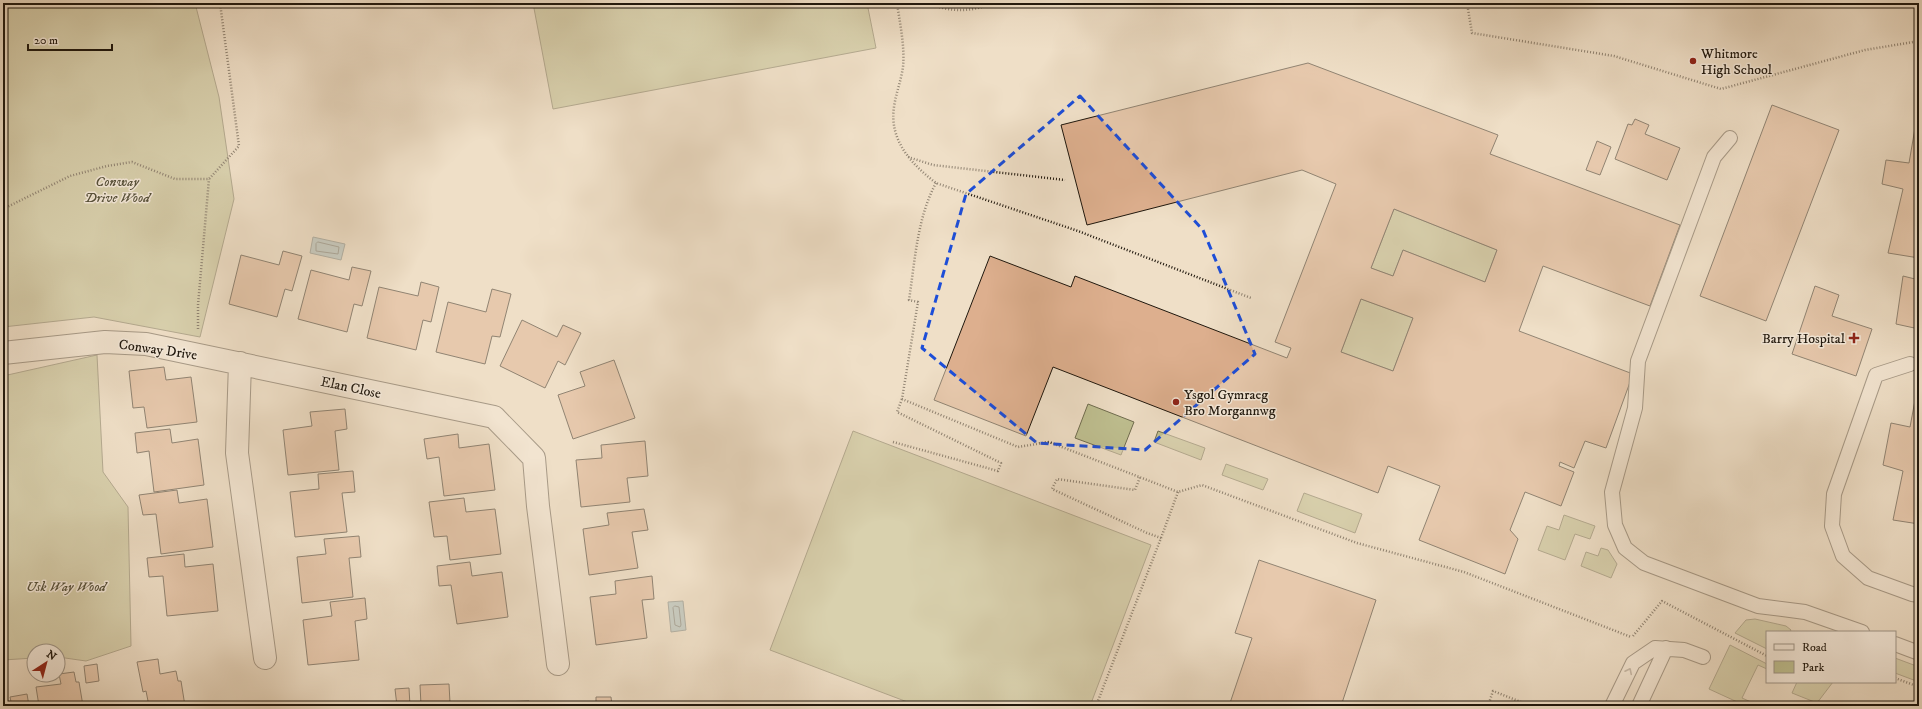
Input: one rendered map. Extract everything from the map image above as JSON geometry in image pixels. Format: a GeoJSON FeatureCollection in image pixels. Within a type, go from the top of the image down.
{"type":"FeatureCollection","features":[{"type":"Feature","properties":{"kind":"street","name":"Conway Drive"},"geometry":{"type":"LineString","coordinates":[[3,353],[105,342],[146,344],[240,363]]}},
{"type":"Feature","properties":{"kind":"street"},"geometry":{"type":"LineString","coordinates":[[240,363],[237,453],[265,658]]}},
{"type":"Feature","properties":{"kind":"street","name":"Elan Close"},"geometry":{"type":"LineString","coordinates":[[240,363],[494,417],[534,458],[538,506],[558,664]]}},
{"type":"Feature","properties":{"kind":"lane"},"geometry":{"type":"LineString","coordinates":[[1730,138],[1714,157],[1638,361],[1635,408],[1612,492],[1614,525],[1625,548],[1644,563],[1758,606],[1805,612],[1859,631]]}},
{"type":"Feature","properties":{"kind":"lane"},"geometry":{"type":"LineString","coordinates":[[1910,364],[1876,375],[1834,494],[1832,526],[1843,556],[1868,578],[1912,594],[1919,595]]}},
{"type":"Feature","properties":{"kind":"lane"},"geometry":{"type":"LineString","coordinates":[[1896,644],[1919,653]]}},
{"type":"Feature","properties":{"kind":"lane"},"geometry":{"type":"LineString","coordinates":[[1612,706],[1633,663],[1655,648],[1684,650],[1703,657]]}},
{"type":"Feature","properties":{"kind":"lane"},"geometry":{"type":"LineString","coordinates":[[1639,706],[1666,648]]}},
{"type":"Feature","properties":{"kind":"path"},"geometry":{"type":"LineString","coordinates":[[197,355],[198,304],[209,180],[239,146],[220,3]]}},
{"type":"Feature","properties":{"kind":"path"},"geometry":{"type":"LineString","coordinates":[[897,3],[903,66],[894,108],[894,126],[897,140],[908,157],[923,173],[936,183],[1078,231],[1251,298]]}},
{"type":"Feature","properties":{"kind":"path"},"geometry":{"type":"LineString","coordinates":[[935,3],[939,7],[964,11],[984,7],[992,3]]}},
{"type":"Feature","properties":{"kind":"path"},"geometry":{"type":"LineString","coordinates":[[1467,3],[1472,33],[1614,56],[1721,89],[1865,50],[1919,41]]}},
{"type":"Feature","properties":{"kind":"path"},"geometry":{"type":"LineString","coordinates":[[908,157],[933,165],[1065,180]]}},
{"type":"Feature","properties":{"kind":"path"},"geometry":{"type":"LineString","coordinates":[[3,209],[70,176],[107,166],[132,162],[175,179],[209,180]]}},
{"type":"Feature","properties":{"kind":"path"},"geometry":{"type":"LineString","coordinates":[[893,442],[998,471],[1001,464],[897,412],[902,400],[918,302],[909,300],[920,229],[929,197],[936,183]]}},
{"type":"Feature","properties":{"kind":"path"},"geometry":{"type":"LineString","coordinates":[[902,400],[1018,447],[1049,442],[1178,492],[1202,485],[1357,543],[1464,572],[1631,638]]}},
{"type":"Feature","properties":{"kind":"path"},"geometry":{"type":"LineString","coordinates":[[1140,477],[1135,490],[1057,480],[1052,489],[1161,538]]}},
{"type":"Feature","properties":{"kind":"path"},"geometry":{"type":"LineString","coordinates":[[1096,706],[1178,492]]}},
{"type":"Feature","properties":{"kind":"path"},"geometry":{"type":"LineString","coordinates":[[1630,669],[1619,664],[1631,638],[1662,601],[1766,655]]}},
{"type":"Feature","properties":{"kind":"path"},"geometry":{"type":"LineString","coordinates":[[1896,678],[1919,687]]}},
{"type":"Feature","properties":{"kind":"path"},"geometry":{"type":"LineString","coordinates":[[1488,706],[1493,691],[1531,706]]}},
{"type":"Feature","properties":{"kind":"highlighted area"},"geometry":{"type":"Polygon","coordinates":[[[1080,96],[1203,230],[1255,354],[1145,450],[1037,443],[922,348],[966,194],[1080,96]]]}},
{"type":"Feature","properties":{"kind":"green space","name":"Conway Drive Wood"},"geometry":{"type":"Polygon","coordinates":[[[3,3],[195,3],[219,97],[234,199],[200,337],[94,317],[3,327],[3,3]]]}},
{"type":"Feature","properties":{"kind":"green space"},"geometry":{"type":"Polygon","coordinates":[[[533,3],[867,3],[876,48],[553,109],[533,3]]]}},
{"type":"Feature","properties":{"kind":"green space"},"geometry":{"type":"Polygon","coordinates":[[[1394,209],[1497,250],[1485,282],[1403,250],[1393,276],[1371,268],[1394,209]]]}},
{"type":"Feature","properties":{"kind":"green space"},"geometry":{"type":"Polygon","coordinates":[[[1361,299],[1413,318],[1393,371],[1341,352],[1361,299]]]}},
{"type":"Feature","properties":{"kind":"green space","name":"Usk Way Wood"},"geometry":{"type":"Polygon","coordinates":[[[97,355],[103,472],[128,507],[131,646],[86,661],[66,658],[66,643],[26,643],[26,659],[3,660],[3,376],[97,355]]]}},
{"type":"Feature","properties":{"kind":"green space"},"geometry":{"type":"Polygon","coordinates":[[[1088,404],[1134,422],[1121,455],[1075,438],[1088,404]]]}},
{"type":"Feature","properties":{"kind":"green space"},"geometry":{"type":"Polygon","coordinates":[[[853,431],[1151,545],[1090,706],[918,706],[770,650],[853,431]]]}},
{"type":"Feature","properties":{"kind":"green space"},"geometry":{"type":"Polygon","coordinates":[[[1158,431],[1205,448],[1201,460],[1154,442],[1158,431]]]}},
{"type":"Feature","properties":{"kind":"green space"},"geometry":{"type":"Polygon","coordinates":[[[1226,464],[1268,479],[1263,490],[1222,475],[1226,464]]]}},
{"type":"Feature","properties":{"kind":"green space"},"geometry":{"type":"Polygon","coordinates":[[[1304,493],[1362,514],[1355,533],[1297,511],[1304,493]]]}},
{"type":"Feature","properties":{"kind":"green space"},"geometry":{"type":"Polygon","coordinates":[[[1564,515],[1595,526],[1590,539],[1575,534],[1565,560],[1538,550],[1547,526],[1559,530],[1564,515]]]}},
{"type":"Feature","properties":{"kind":"green space"},"geometry":{"type":"Polygon","coordinates":[[[1601,548],[1608,550],[1617,564],[1611,578],[1581,566],[1586,552],[1598,556],[1601,548]]]}},
{"type":"Feature","properties":{"kind":"green space"},"geometry":{"type":"Polygon","coordinates":[[[1755,619],[1786,626],[1791,630],[1766,631],[1766,648],[1735,633],[1746,620],[1755,619]]]}},
{"type":"Feature","properties":{"kind":"green space"},"geometry":{"type":"Polygon","coordinates":[[[1730,645],[1766,663],[1766,669],[1758,665],[1742,698],[1751,702],[1750,706],[1746,706],[1709,689],[1730,645]]]}},
{"type":"Feature","properties":{"kind":"green space"},"geometry":{"type":"Polygon","coordinates":[[[1896,658],[1919,667],[1919,682],[1896,673],[1896,658]]]}},
{"type":"Feature","properties":{"kind":"green space"},"geometry":{"type":"Polygon","coordinates":[[[1797,683],[1832,683],[1817,703],[1792,693],[1797,683]]]}},
{"type":"Feature","properties":{"kind":"water"},"geometry":{"type":"Polygon","coordinates":[[[313,237],[345,244],[341,260],[310,253],[313,237]]]}},
{"type":"Feature","properties":{"kind":"water"},"geometry":{"type":"Polygon","coordinates":[[[683,601],[686,630],[671,632],[668,602],[683,601]]]}},
{"type":"Feature","properties":{"kind":"building"},"geometry":{"type":"Polygon","coordinates":[[[1308,63],[1498,135],[1490,154],[1680,225],[1650,306],[1543,266],[1519,331],[1633,374],[1606,448],[1585,441],[1574,468],[1560,462],[1559,466],[1574,472],[1561,506],[1525,492],[1510,530],[1518,539],[1505,574],[1419,540],[1440,486],[1388,466],[1378,493],[1053,367],[1026,436],[934,400],[990,256],[1071,287],[1075,276],[1287,358],[1291,348],[1275,342],[1336,184],[1302,170],[1087,225],[1061,125],[1308,63]],[[1394,209],[1371,268],[1393,276],[1403,250],[1485,282],[1497,250],[1394,209]],[[1361,299],[1341,352],[1393,371],[1413,318],[1361,299]]]}},
{"type":"Feature","properties":{"kind":"building"},"geometry":{"type":"Polygon","coordinates":[[[1772,105],[1839,130],[1766,321],[1700,296],[1772,105]]]}},
{"type":"Feature","properties":{"kind":"building"},"geometry":{"type":"Polygon","coordinates":[[[1919,105],[1919,258],[1888,253],[1903,189],[1882,184],[1886,160],[1909,163],[1919,105]]]}},
{"type":"Feature","properties":{"kind":"building"},"geometry":{"type":"Polygon","coordinates":[[[1635,119],[1649,125],[1645,134],[1680,148],[1667,180],[1615,159],[1628,124],[1632,125],[1635,119]]]}},
{"type":"Feature","properties":{"kind":"building"},"geometry":{"type":"Polygon","coordinates":[[[1597,141],[1611,147],[1600,175],[1586,170],[1597,141]]]}},
{"type":"Feature","properties":{"kind":"building"},"geometry":{"type":"Polygon","coordinates":[[[283,251],[302,256],[292,291],[285,289],[277,317],[229,304],[241,255],[279,265],[283,251]]]}},
{"type":"Feature","properties":{"kind":"building"},"geometry":{"type":"Polygon","coordinates":[[[352,267],[371,271],[362,306],[354,304],[347,332],[298,319],[311,270],[349,280],[352,267]]]}},
{"type":"Feature","properties":{"kind":"building"},"geometry":{"type":"Polygon","coordinates":[[[1903,276],[1919,280],[1919,329],[1896,324],[1903,276]]]}},
{"type":"Feature","properties":{"kind":"building"},"geometry":{"type":"Polygon","coordinates":[[[421,282],[439,287],[431,322],[423,320],[416,350],[367,338],[379,287],[418,296],[421,282]]]}},
{"type":"Feature","properties":{"kind":"building"},"geometry":{"type":"Polygon","coordinates":[[[1815,286],[1839,295],[1832,316],[1872,329],[1856,376],[1792,354],[1815,286]]]}},
{"type":"Feature","properties":{"kind":"building"},"geometry":{"type":"Polygon","coordinates":[[[492,289],[511,294],[500,337],[492,336],[485,364],[436,352],[448,302],[486,312],[492,289]]]}},
{"type":"Feature","properties":{"kind":"building"},"geometry":{"type":"Polygon","coordinates":[[[522,320],[557,337],[563,325],[581,333],[565,365],[558,361],[545,388],[500,366],[522,320]]]}},
{"type":"Feature","properties":{"kind":"building"},"geometry":{"type":"Polygon","coordinates":[[[614,360],[635,418],[573,439],[558,395],[585,386],[580,372],[614,360]]]}},
{"type":"Feature","properties":{"kind":"building"},"geometry":{"type":"Polygon","coordinates":[[[164,367],[166,380],[191,377],[197,422],[147,428],[144,407],[133,408],[129,371],[164,367]]]}},
{"type":"Feature","properties":{"kind":"building"},"geometry":{"type":"Polygon","coordinates":[[[1919,379],[1919,524],[1893,520],[1903,471],[1883,465],[1891,423],[1910,427],[1919,379]]]}},
{"type":"Feature","properties":{"kind":"building"},"geometry":{"type":"Polygon","coordinates":[[[345,409],[347,429],[335,431],[339,470],[288,475],[283,430],[312,426],[310,412],[345,409]]]}},
{"type":"Feature","properties":{"kind":"building"},"geometry":{"type":"Polygon","coordinates":[[[170,429],[172,443],[198,439],[204,485],[154,492],[149,451],[137,453],[135,433],[170,429]]]}},
{"type":"Feature","properties":{"kind":"building"},"geometry":{"type":"Polygon","coordinates":[[[458,434],[459,448],[489,444],[495,490],[444,496],[439,457],[427,459],[424,439],[458,434]]]}},
{"type":"Feature","properties":{"kind":"building"},"geometry":{"type":"Polygon","coordinates":[[[645,441],[648,476],[627,478],[630,502],[581,507],[576,460],[602,458],[601,445],[645,441]]]}},
{"type":"Feature","properties":{"kind":"building"},"geometry":{"type":"Polygon","coordinates":[[[353,471],[355,492],[342,493],[347,532],[295,537],[290,492],[319,489],[318,474],[353,471]]]}},
{"type":"Feature","properties":{"kind":"building"},"geometry":{"type":"Polygon","coordinates":[[[177,490],[179,503],[207,499],[213,547],[161,554],[156,514],[143,515],[139,495],[177,490]]]}},
{"type":"Feature","properties":{"kind":"building"},"geometry":{"type":"Polygon","coordinates":[[[464,498],[466,512],[495,509],[501,554],[450,560],[447,536],[434,537],[429,502],[464,498]]]}},
{"type":"Feature","properties":{"kind":"building"},"geometry":{"type":"Polygon","coordinates":[[[644,509],[648,530],[632,532],[638,568],[589,575],[583,529],[609,525],[607,513],[644,509]]]}},
{"type":"Feature","properties":{"kind":"building"},"geometry":{"type":"Polygon","coordinates":[[[359,536],[361,557],[349,558],[353,597],[302,603],[297,557],[326,554],[324,539],[359,536]]]}},
{"type":"Feature","properties":{"kind":"building"},"geometry":{"type":"Polygon","coordinates":[[[184,554],[185,567],[213,564],[218,611],[167,616],[163,576],[149,577],[147,558],[184,554]]]}},
{"type":"Feature","properties":{"kind":"building"},"geometry":{"type":"Polygon","coordinates":[[[1259,560],[1376,600],[1341,706],[1229,706],[1252,638],[1235,633],[1259,560]]]}},
{"type":"Feature","properties":{"kind":"building"},"geometry":{"type":"Polygon","coordinates":[[[470,562],[472,576],[502,572],[508,617],[457,624],[451,585],[439,586],[437,566],[470,562]]]}},
{"type":"Feature","properties":{"kind":"building"},"geometry":{"type":"Polygon","coordinates":[[[652,576],[654,599],[642,600],[647,638],[596,645],[590,597],[616,594],[615,581],[652,576]]]}},
{"type":"Feature","properties":{"kind":"building"},"geometry":{"type":"Polygon","coordinates":[[[365,598],[367,619],[355,621],[359,660],[308,665],[303,620],[332,616],[330,602],[365,598]]]}},
{"type":"Feature","properties":{"kind":"building"},"geometry":{"type":"Polygon","coordinates":[[[158,659],[160,674],[176,671],[178,681],[181,681],[185,706],[149,706],[146,691],[143,692],[137,662],[158,659]]]}},
{"type":"Feature","properties":{"kind":"building"},"geometry":{"type":"Polygon","coordinates":[[[97,664],[99,681],[86,683],[84,666],[97,664]]]}},
{"type":"Feature","properties":{"kind":"building"},"geometry":{"type":"Polygon","coordinates":[[[74,672],[76,682],[79,682],[83,706],[39,706],[36,687],[66,683],[66,673],[74,672]]]}},
{"type":"Feature","properties":{"kind":"building"},"geometry":{"type":"Polygon","coordinates":[[[449,684],[450,703],[421,705],[420,685],[449,684]]]}},
{"type":"Feature","properties":{"kind":"building"},"geometry":{"type":"Polygon","coordinates":[[[409,688],[410,706],[397,706],[395,689],[409,688]]]}},
{"type":"Feature","properties":{"kind":"building"},"geometry":{"type":"Polygon","coordinates":[[[27,694],[29,706],[12,706],[10,697],[27,694]]]}},
{"type":"Feature","properties":{"kind":"building"},"geometry":{"type":"Polygon","coordinates":[[[596,697],[611,697],[612,706],[596,706],[596,697]]]}},
{"type":"Feature","properties":{"kind":"building"},"geometry":{"type":"Polygon","coordinates":[[[529,701],[529,706],[502,706],[502,702],[529,701]]]}},
{"type":"Feature","properties":{"kind":"place","name":"Whitmore High School"},"geometry":{"type":"Point","coordinates":[1693,61]}},
{"type":"Feature","properties":{"kind":"place","name":"Barry Hospital"},"geometry":{"type":"Point","coordinates":[1854,338]}},
{"type":"Feature","properties":{"kind":"place","name":"Ysgol Gymraeg Bro Morgannwg"},"geometry":{"type":"Point","coordinates":[1176,402]}}]}
